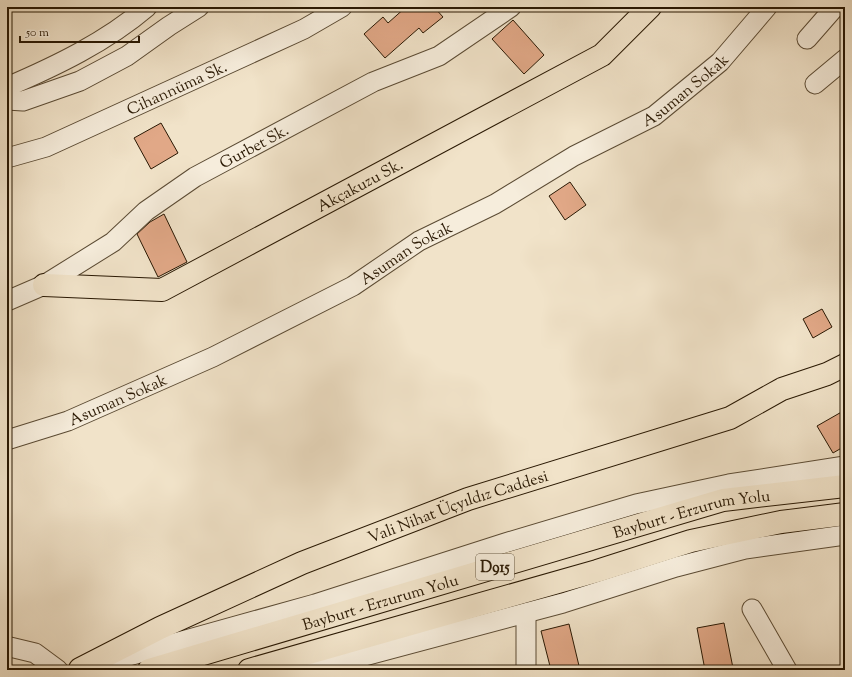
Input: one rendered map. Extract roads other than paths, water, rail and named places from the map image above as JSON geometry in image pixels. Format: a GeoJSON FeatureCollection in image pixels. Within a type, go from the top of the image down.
{"type":"FeatureCollection","features":[{"type":"Feature","properties":{"kind":"main road","name":"Akçakuzu Sk."},"geometry":{"type":"LineString","coordinates":[[44,285],[162,290],[602,55],[650,7]]}},
{"type":"Feature","properties":{"kind":"main road","name":"Vali Nihat Üçyıldız Caddesi"},"geometry":{"type":"LineString","coordinates":[[79,670],[160,628],[302,563],[468,499],[730,418],[782,389],[827,374],[845,365]]}},
{"type":"Feature","properties":{"kind":"main road","name":"Bayburt - Erzurum Yolu"},"geometry":{"type":"LineString","coordinates":[[149,670],[723,500],[845,486]]}},
{"type":"Feature","properties":{"kind":"main road","name":"Bayburt - Erzurum Yolu"},"geometry":{"type":"LineString","coordinates":[[249,670],[597,571],[691,541],[781,522],[845,514]]}},
{"type":"Feature","properties":{"kind":"street"},"geometry":{"type":"LineString","coordinates":[[7,87],[44,71],[102,40],[147,7]]}},
{"type":"Feature","properties":{"kind":"street"},"geometry":{"type":"LineString","coordinates":[[7,100],[23,101],[80,81],[127,56],[199,7]]}},
{"type":"Feature","properties":{"kind":"street","name":"Cihannüma Sk."},"geometry":{"type":"LineString","coordinates":[[7,158],[46,147],[304,29],[342,7]]}},
{"type":"Feature","properties":{"kind":"street","name":"Gurbet Sk."},"geometry":{"type":"LineString","coordinates":[[7,301],[44,285],[113,242],[146,211],[195,177],[373,82],[439,56],[511,7]]}},
{"type":"Feature","properties":{"kind":"street","name":"Asuman Sokak"},"geometry":{"type":"LineString","coordinates":[[7,440],[68,421],[213,357],[353,286],[419,241],[495,204],[574,156],[654,116],[720,62],[768,7]]}},
{"type":"Feature","properties":{"kind":"street"},"geometry":{"type":"LineString","coordinates":[[807,39],[835,7]]}},
{"type":"Feature","properties":{"kind":"street"},"geometry":{"type":"LineString","coordinates":[[815,84],[845,59]]}},
{"type":"Feature","properties":{"kind":"street"},"geometry":{"type":"LineString","coordinates":[[79,670],[315,604],[636,504],[729,484],[845,466]]}},
{"type":"Feature","properties":{"kind":"street"},"geometry":{"type":"LineString","coordinates":[[312,670],[563,603],[676,567],[745,549],[845,535]]}},
{"type":"Feature","properties":{"kind":"street"},"geometry":{"type":"LineString","coordinates":[[752,609],[787,670]]}},
{"type":"Feature","properties":{"kind":"street"},"geometry":{"type":"LineString","coordinates":[[526,613],[526,670]]}},
{"type":"Feature","properties":{"kind":"street"},"geometry":{"type":"LineString","coordinates":[[7,648],[10,647],[34,653],[58,670]]}}]}
